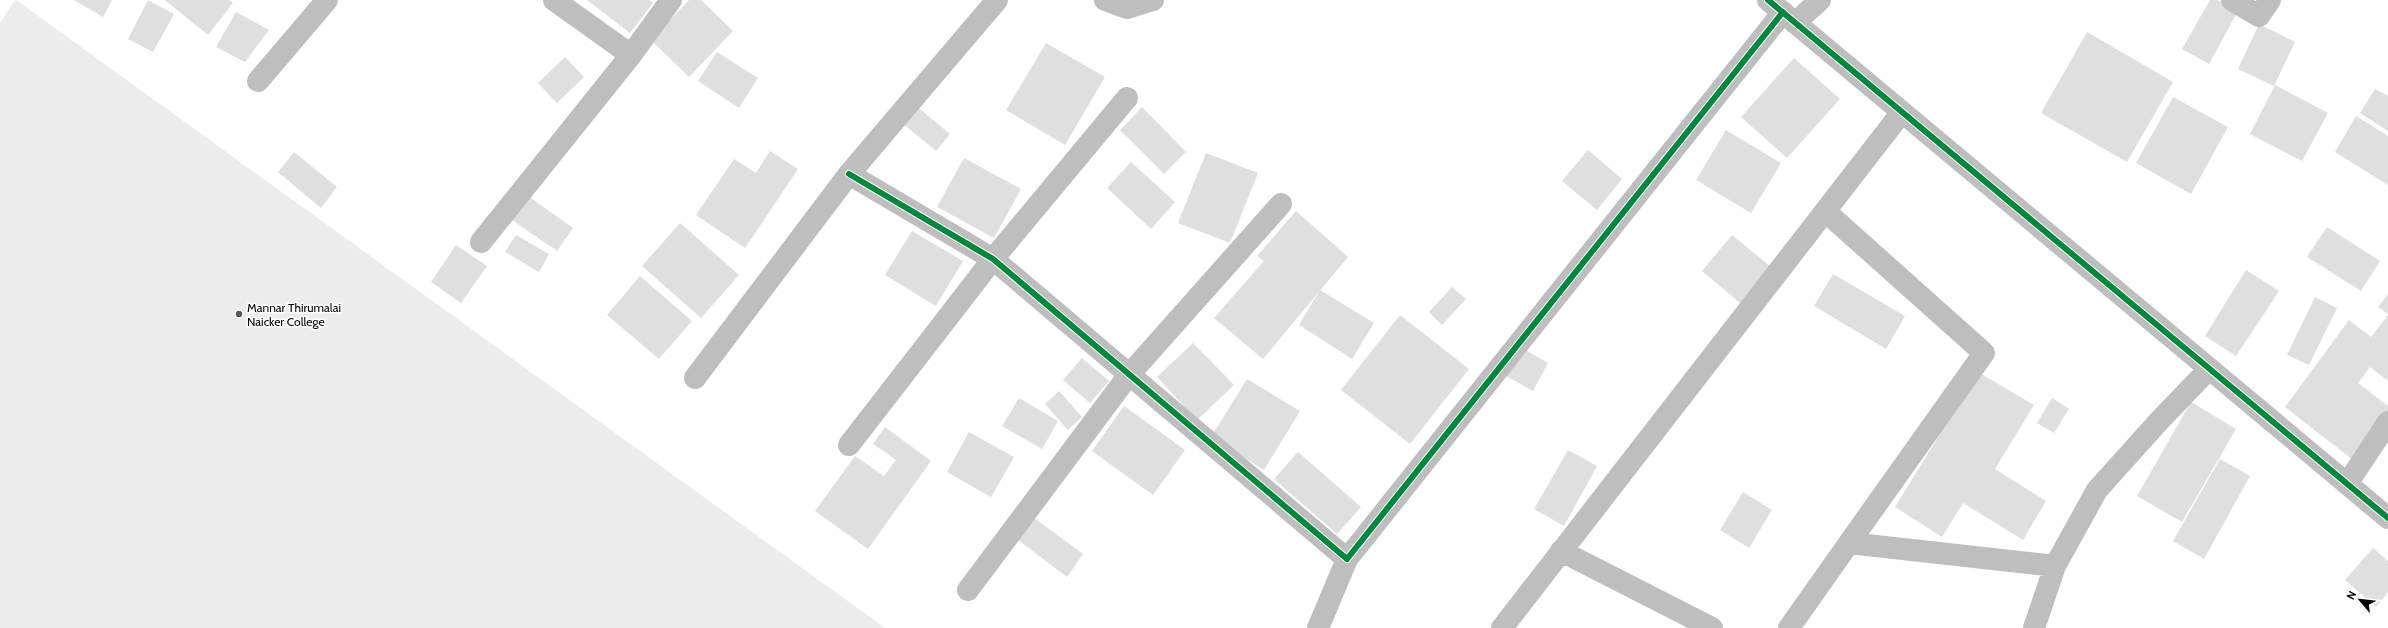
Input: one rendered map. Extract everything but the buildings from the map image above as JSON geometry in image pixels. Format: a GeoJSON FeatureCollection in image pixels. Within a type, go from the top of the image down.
{"type":"FeatureCollection","features":[{"type":"Feature","properties":{"kind":"street"},"geometry":{"type":"LineString","coordinates":[[258,81],[327,0]]}},
{"type":"Feature","properties":{"kind":"street"},"geometry":{"type":"LineString","coordinates":[[554,0],[631,55]]}},
{"type":"Feature","properties":{"kind":"street"},"geometry":{"type":"LineString","coordinates":[[481,242],[631,55],[671,0]]}},
{"type":"Feature","properties":{"kind":"street"},"geometry":{"type":"LineString","coordinates":[[695,378],[849,174],[997,0]]}},
{"type":"Feature","properties":{"kind":"street"},"geometry":{"type":"LineString","coordinates":[[1105,0],[1127,8],[1153,0]]}},
{"type":"Feature","properties":{"kind":"street"},"geometry":{"type":"LineString","coordinates":[[1318,628],[1348,559],[1782,12],[1820,0]]}},
{"type":"Feature","properties":{"kind":"street"},"geometry":{"type":"LineString","coordinates":[[2232,0],[2259,16],[2270,0]]}},
{"type":"Feature","properties":{"kind":"street"},"geometry":{"type":"LineString","coordinates":[[1782,12],[2388,518]]}},
{"type":"Feature","properties":{"kind":"street"},"geometry":{"type":"LineString","coordinates":[[849,445],[993,259],[1127,98]]}},
{"type":"Feature","properties":{"kind":"street"},"geometry":{"type":"LineString","coordinates":[[1502,628],[1902,112]]}},
{"type":"Feature","properties":{"kind":"street"},"geometry":{"type":"LineString","coordinates":[[849,174],[993,259],[1128,376],[1348,559]]}},
{"type":"Feature","properties":{"kind":"street"},"geometry":{"type":"LineString","coordinates":[[968,590],[1128,376],[1282,204]]}},
{"type":"Feature","properties":{"kind":"street"},"geometry":{"type":"LineString","coordinates":[[1789,628],[1984,353],[1825,211]]}},
{"type":"Feature","properties":{"kind":"street"},"geometry":{"type":"LineString","coordinates":[[2034,628],[2055,566],[2097,490],[2160,420],[2209,369]]}},
{"type":"Feature","properties":{"kind":"street"},"geometry":{"type":"LineString","coordinates":[[2347,484],[2388,422]]}},
{"type":"Feature","properties":{"kind":"street"},"geometry":{"type":"LineString","coordinates":[[1849,543],[2055,566]]}},
{"type":"Feature","properties":{"kind":"street"},"geometry":{"type":"LineString","coordinates":[[1561,551],[1712,628]]}},
{"type":"Feature","properties":{"kind":"shaded area","name":"Mannar Thirumalai Naicker College"},"geometry":{"type":"Polygon","coordinates":[[[15,0],[885,628],[0,628],[0,23],[15,0]]]}},
{"type":"Feature","properties":{"kind":"cycle path"},"geometry":{"type":"LineString","coordinates":[[1768,0],[2388,518]]}},
{"type":"Feature","properties":{"kind":"cycle path"},"geometry":{"type":"LineString","coordinates":[[849,174],[993,259],[1347,559],[1783,12]]}},
{"type":"Feature","properties":{"kind":"place","name":"Mannar Thirumalai Naicker College"},"geometry":{"type":"Point","coordinates":[239,314]}}]}
